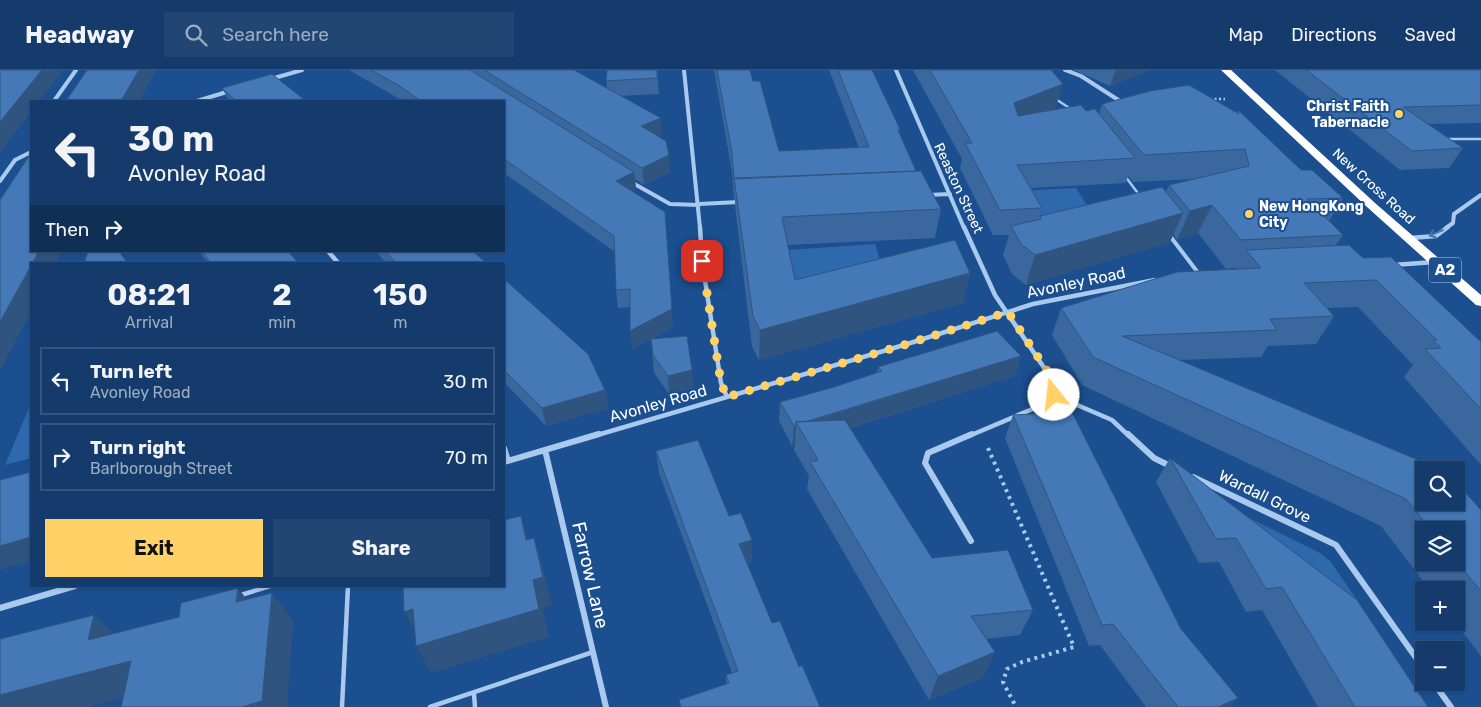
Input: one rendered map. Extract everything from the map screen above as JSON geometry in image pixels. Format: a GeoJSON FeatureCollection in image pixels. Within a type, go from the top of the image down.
{"type":"FeatureCollection","features":[{"type":"Feature","properties":{"kind":"highway","name":"New Cross Road"},"geometry":{"type":"LineString","coordinates":[[1226,70],[1481,302]]}},
{"type":"Feature","properties":{"kind":"street"},"geometry":{"type":"LineString","coordinates":[[55,100],[76,70]]}},
{"type":"Feature","properties":{"kind":"street"},"geometry":{"type":"LineString","coordinates":[[265,81],[302,70]]}},
{"type":"Feature","properties":{"kind":"street"},"geometry":{"type":"LineString","coordinates":[[684,70],[699,205],[703,270],[721,383],[727,397]]}},
{"type":"Feature","properties":{"kind":"street","name":"Reaston Street"},"geometry":{"type":"LineString","coordinates":[[896,70],[933,160],[994,295],[1008,312],[1054,381],[1054,395]]}},
{"type":"Feature","properties":{"kind":"street"},"geometry":{"type":"LineString","coordinates":[[1065,70],[1081,76],[1130,107]]}},
{"type":"Feature","properties":{"kind":"street"},"geometry":{"type":"LineString","coordinates":[[200,100],[239,88]]}},
{"type":"Feature","properties":{"kind":"street"},"geometry":{"type":"LineString","coordinates":[[0,181],[15,160],[30,152]]}},
{"type":"Feature","properties":{"kind":"street"},"geometry":{"type":"LineString","coordinates":[[630,181],[670,204],[699,205],[745,202]]}},
{"type":"Feature","properties":{"kind":"street"},"geometry":{"type":"LineString","coordinates":[[920,195],[950,194]]}},
{"type":"Feature","properties":{"kind":"street"},"geometry":{"type":"LineString","coordinates":[[1409,238],[1436,236],[1453,223],[1454,214],[1481,195]]}},
{"type":"Feature","properties":{"kind":"street"},"geometry":{"type":"LineString","coordinates":[[329,252],[337,262]]}},
{"type":"Feature","properties":{"kind":"street"},"geometry":{"type":"LineString","coordinates":[[1384,265],[1436,262]]}},
{"type":"Feature","properties":{"kind":"street"},"geometry":{"type":"LineString","coordinates":[[1190,275],[1208,274]]}},
{"type":"Feature","properties":{"kind":"street","name":"Avonley Road"},"geometry":{"type":"LineString","coordinates":[[506,462],[904,345],[1008,312],[1059,298],[1164,279]]}},
{"type":"Feature","properties":{"kind":"street"},"geometry":{"type":"LineString","coordinates":[[971,541],[925,463],[928,453],[935,448],[1042,405],[1054,395],[1112,420],[1154,458],[1180,471]]}},
{"type":"Feature","properties":{"kind":"street","name":"Farrow Lane"},"geometry":{"type":"LineString","coordinates":[[545,450],[606,707]]}},
{"type":"Feature","properties":{"kind":"street","name":"Wardall Grove"},"geometry":{"type":"LineString","coordinates":[[1188,475],[1336,545],[1415,656]]}},
{"type":"Feature","properties":{"kind":"street"},"geometry":{"type":"LineString","coordinates":[[0,608],[72,587]]}},
{"type":"Feature","properties":{"kind":"street"},"geometry":{"type":"LineString","coordinates":[[1439,691],[1451,707]]}},
{"type":"Feature","properties":{"kind":"lane"},"geometry":{"type":"LineString","coordinates":[[1049,94],[1075,114]]}},
{"type":"Feature","properties":{"kind":"lane"},"geometry":{"type":"LineString","coordinates":[[1446,139],[1481,139]]}},
{"type":"Feature","properties":{"kind":"lane"},"geometry":{"type":"LineString","coordinates":[[1121,170],[1145,202]]}},
{"type":"Feature","properties":{"kind":"lane"},"geometry":{"type":"LineString","coordinates":[[1169,234],[1199,274]]}},
{"type":"Feature","properties":{"kind":"lane"},"geometry":{"type":"LineString","coordinates":[[234,597],[267,587]]}},
{"type":"Feature","properties":{"kind":"lane"},"geometry":{"type":"LineString","coordinates":[[342,707],[348,587]]}},
{"type":"Feature","properties":{"kind":"lane"},"geometry":{"type":"LineString","coordinates":[[430,707],[474,694],[593,652]]}},
{"type":"Feature","properties":{"kind":"lane"},"geometry":{"type":"LineString","coordinates":[[474,694],[475,707]]}},
{"type":"Feature","properties":{"kind":"path"},"geometry":{"type":"LineString","coordinates":[[1205,99],[1225,99]]}},
{"type":"Feature","properties":{"kind":"path"},"geometry":{"type":"LineString","coordinates":[[977,431],[987,448],[1074,647],[1022,662],[1007,669],[1003,682],[1016,707]]}},
{"type":"Feature","properties":{"kind":"shaded area"},"geometry":{"type":"Polygon","coordinates":[[[1076,188],[1099,224],[1043,240],[1015,191],[1076,188]]]}},
{"type":"Feature","properties":{"kind":"shaded area"},"geometry":{"type":"Polygon","coordinates":[[[875,244],[886,280],[798,306],[787,250],[875,244]]]}},
{"type":"Feature","properties":{"kind":"shaded area"},"geometry":{"type":"Polygon","coordinates":[[[30,405],[30,458],[5,465],[30,405]]]}},
{"type":"Feature","properties":{"kind":"shaded area"},"geometry":{"type":"Polygon","coordinates":[[[1247,517],[1320,553],[1331,562],[1359,603],[1247,517]]]}},
{"type":"Feature","properties":{"kind":"building"},"geometry":{"type":"Polygon","coordinates":[[[0,70],[42,70],[0,122],[0,70]]]}},
{"type":"Feature","properties":{"kind":"building"},"geometry":{"type":"Polygon","coordinates":[[[87,70],[139,70],[122,100],[67,100],[87,70]]]}},
{"type":"Feature","properties":{"kind":"building"},"geometry":{"type":"Polygon","coordinates":[[[371,70],[470,70],[634,172],[616,181],[665,212],[672,309],[630,331],[630,289],[616,290],[614,236],[505,160],[505,100],[420,100],[371,70]]]}},
{"type":"Feature","properties":{"kind":"building"},"geometry":{"type":"Polygon","coordinates":[[[484,70],[574,70],[661,118],[641,126],[666,141],[669,155],[642,168],[484,70]]]}},
{"type":"Feature","properties":{"kind":"building"},"geometry":{"type":"Polygon","coordinates":[[[607,70],[657,70],[657,78],[606,81],[607,70]]]}},
{"type":"Feature","properties":{"kind":"building"},"geometry":{"type":"Polygon","coordinates":[[[717,70],[750,70],[753,81],[760,81],[779,151],[869,147],[838,70],[872,70],[900,129],[898,130],[916,171],[734,179],[732,153],[717,70]]]}},
{"type":"Feature","properties":{"kind":"building"},"geometry":{"type":"Polygon","coordinates":[[[930,70],[1051,70],[1063,84],[1014,103],[1018,116],[1081,105],[1086,111],[1095,109],[1135,158],[1017,165],[1042,208],[1000,210],[965,143],[972,143],[930,70]]]}},
{"type":"Feature","properties":{"kind":"building"},"geometry":{"type":"Polygon","coordinates":[[[1306,70],[1481,70],[1481,105],[1403,107],[1463,148],[1412,151],[1306,70]]]}},
{"type":"Feature","properties":{"kind":"building"},"geometry":{"type":"Polygon","coordinates":[[[272,74],[305,100],[235,100],[222,88],[272,74]]]}},
{"type":"Feature","properties":{"kind":"building"},"geometry":{"type":"Polygon","coordinates":[[[1189,85],[1239,114],[1238,110],[1301,170],[1312,170],[1343,198],[1307,199],[1343,235],[1241,240],[1212,205],[1190,211],[1169,185],[1249,166],[1245,149],[1144,155],[1102,104],[1150,91],[1189,85]]]}},
{"type":"Feature","properties":{"kind":"building"},"geometry":{"type":"Polygon","coordinates":[[[30,155],[30,252],[38,252],[33,262],[30,262],[30,268],[0,322],[0,200],[30,155]]]}},
{"type":"Feature","properties":{"kind":"building"},"geometry":{"type":"Polygon","coordinates":[[[921,171],[941,209],[782,217],[795,280],[955,240],[970,273],[760,330],[753,316],[734,178],[921,171]]]}},
{"type":"Feature","properties":{"kind":"building"},"geometry":{"type":"Polygon","coordinates":[[[1162,187],[1183,213],[1035,255],[1021,244],[1011,226],[1041,219],[1040,216],[1162,187]]]}},
{"type":"Feature","properties":{"kind":"building"},"geometry":{"type":"Polygon","coordinates":[[[1349,245],[1363,258],[1391,257],[1481,342],[1481,409],[1425,349],[1441,348],[1433,340],[1437,340],[1376,280],[1304,283],[1334,316],[1270,319],[1277,330],[1122,336],[1421,461],[1415,461],[1415,510],[1406,499],[1093,357],[1061,308],[1177,272],[1261,268],[1246,250],[1349,245]]]}},
{"type":"Feature","properties":{"kind":"building"},"geometry":{"type":"Polygon","coordinates":[[[88,252],[120,252],[127,262],[85,262],[88,252]]]}},
{"type":"Feature","properties":{"kind":"building"},"geometry":{"type":"Polygon","coordinates":[[[203,252],[289,252],[297,262],[210,262],[203,252]]]}},
{"type":"Feature","properties":{"kind":"building"},"geometry":{"type":"Polygon","coordinates":[[[386,252],[474,252],[485,262],[396,262],[386,252]]]}},
{"type":"Feature","properties":{"kind":"building"},"geometry":{"type":"Polygon","coordinates":[[[505,280],[588,354],[605,390],[542,408],[505,371],[505,280]]]}},
{"type":"Feature","properties":{"kind":"building"},"geometry":{"type":"Polygon","coordinates":[[[997,331],[1021,356],[808,421],[796,422],[794,426],[780,402],[882,371],[878,367],[997,331]]]}},
{"type":"Feature","properties":{"kind":"building"},"geometry":{"type":"Polygon","coordinates":[[[687,336],[692,370],[668,376],[653,355],[651,339],[687,336]]]}},
{"type":"Feature","properties":{"kind":"building"},"geometry":{"type":"Polygon","coordinates":[[[1072,412],[1181,629],[1238,698],[1218,707],[1178,707],[1113,624],[1102,625],[1013,415],[1072,412]]]}},
{"type":"Feature","properties":{"kind":"building"},"geometry":{"type":"Polygon","coordinates":[[[845,420],[932,558],[1008,550],[1033,610],[971,616],[995,652],[938,676],[810,462],[818,460],[796,422],[845,420]]]}},
{"type":"Feature","properties":{"kind":"building"},"geometry":{"type":"Polygon","coordinates":[[[698,440],[729,516],[741,513],[752,540],[739,544],[772,623],[780,621],[799,667],[802,665],[820,707],[681,707],[679,700],[729,683],[726,675],[738,671],[656,451],[698,440]]]}},
{"type":"Feature","properties":{"kind":"building"},"geometry":{"type":"Polygon","coordinates":[[[1170,458],[1357,600],[1415,687],[1415,691],[1417,691],[1428,707],[1355,707],[1282,587],[1266,589],[1236,538],[1216,539],[1170,458]]]}},
{"type":"Feature","properties":{"kind":"building"},"geometry":{"type":"Polygon","coordinates":[[[30,472],[30,537],[0,546],[0,480],[30,472]]]}},
{"type":"Feature","properties":{"kind":"building"},"geometry":{"type":"Polygon","coordinates":[[[1465,492],[1481,510],[1481,591],[1464,571],[1465,521],[1424,521],[1416,511],[1465,511],[1465,492]]]}},
{"type":"Feature","properties":{"kind":"building"},"geometry":{"type":"Polygon","coordinates":[[[521,516],[526,540],[534,538],[543,577],[533,580],[539,609],[416,646],[413,609],[404,612],[403,587],[505,587],[505,520],[521,516]]]}},
{"type":"Feature","properties":{"kind":"building"},"geometry":{"type":"Polygon","coordinates":[[[238,588],[236,602],[272,593],[262,701],[242,707],[121,707],[131,661],[0,695],[0,639],[94,615],[88,640],[179,617],[181,603],[238,588]]]}},
{"type":"Feature","properties":{"kind":"place","name":"Christ Faith Tabernacle"},"geometry":{"type":"Point","coordinates":[1399,114]}},
{"type":"Feature","properties":{"kind":"place","name":"New HongKong City"},"geometry":{"type":"Point","coordinates":[1249,214]}},
{"type":"Feature","properties":{"kind":"route"},"geometry":{"type":"LineString","coordinates":[[702,261],[721,383],[727,397],[1008,312],[1054,381],[1054,395]]}}]}
